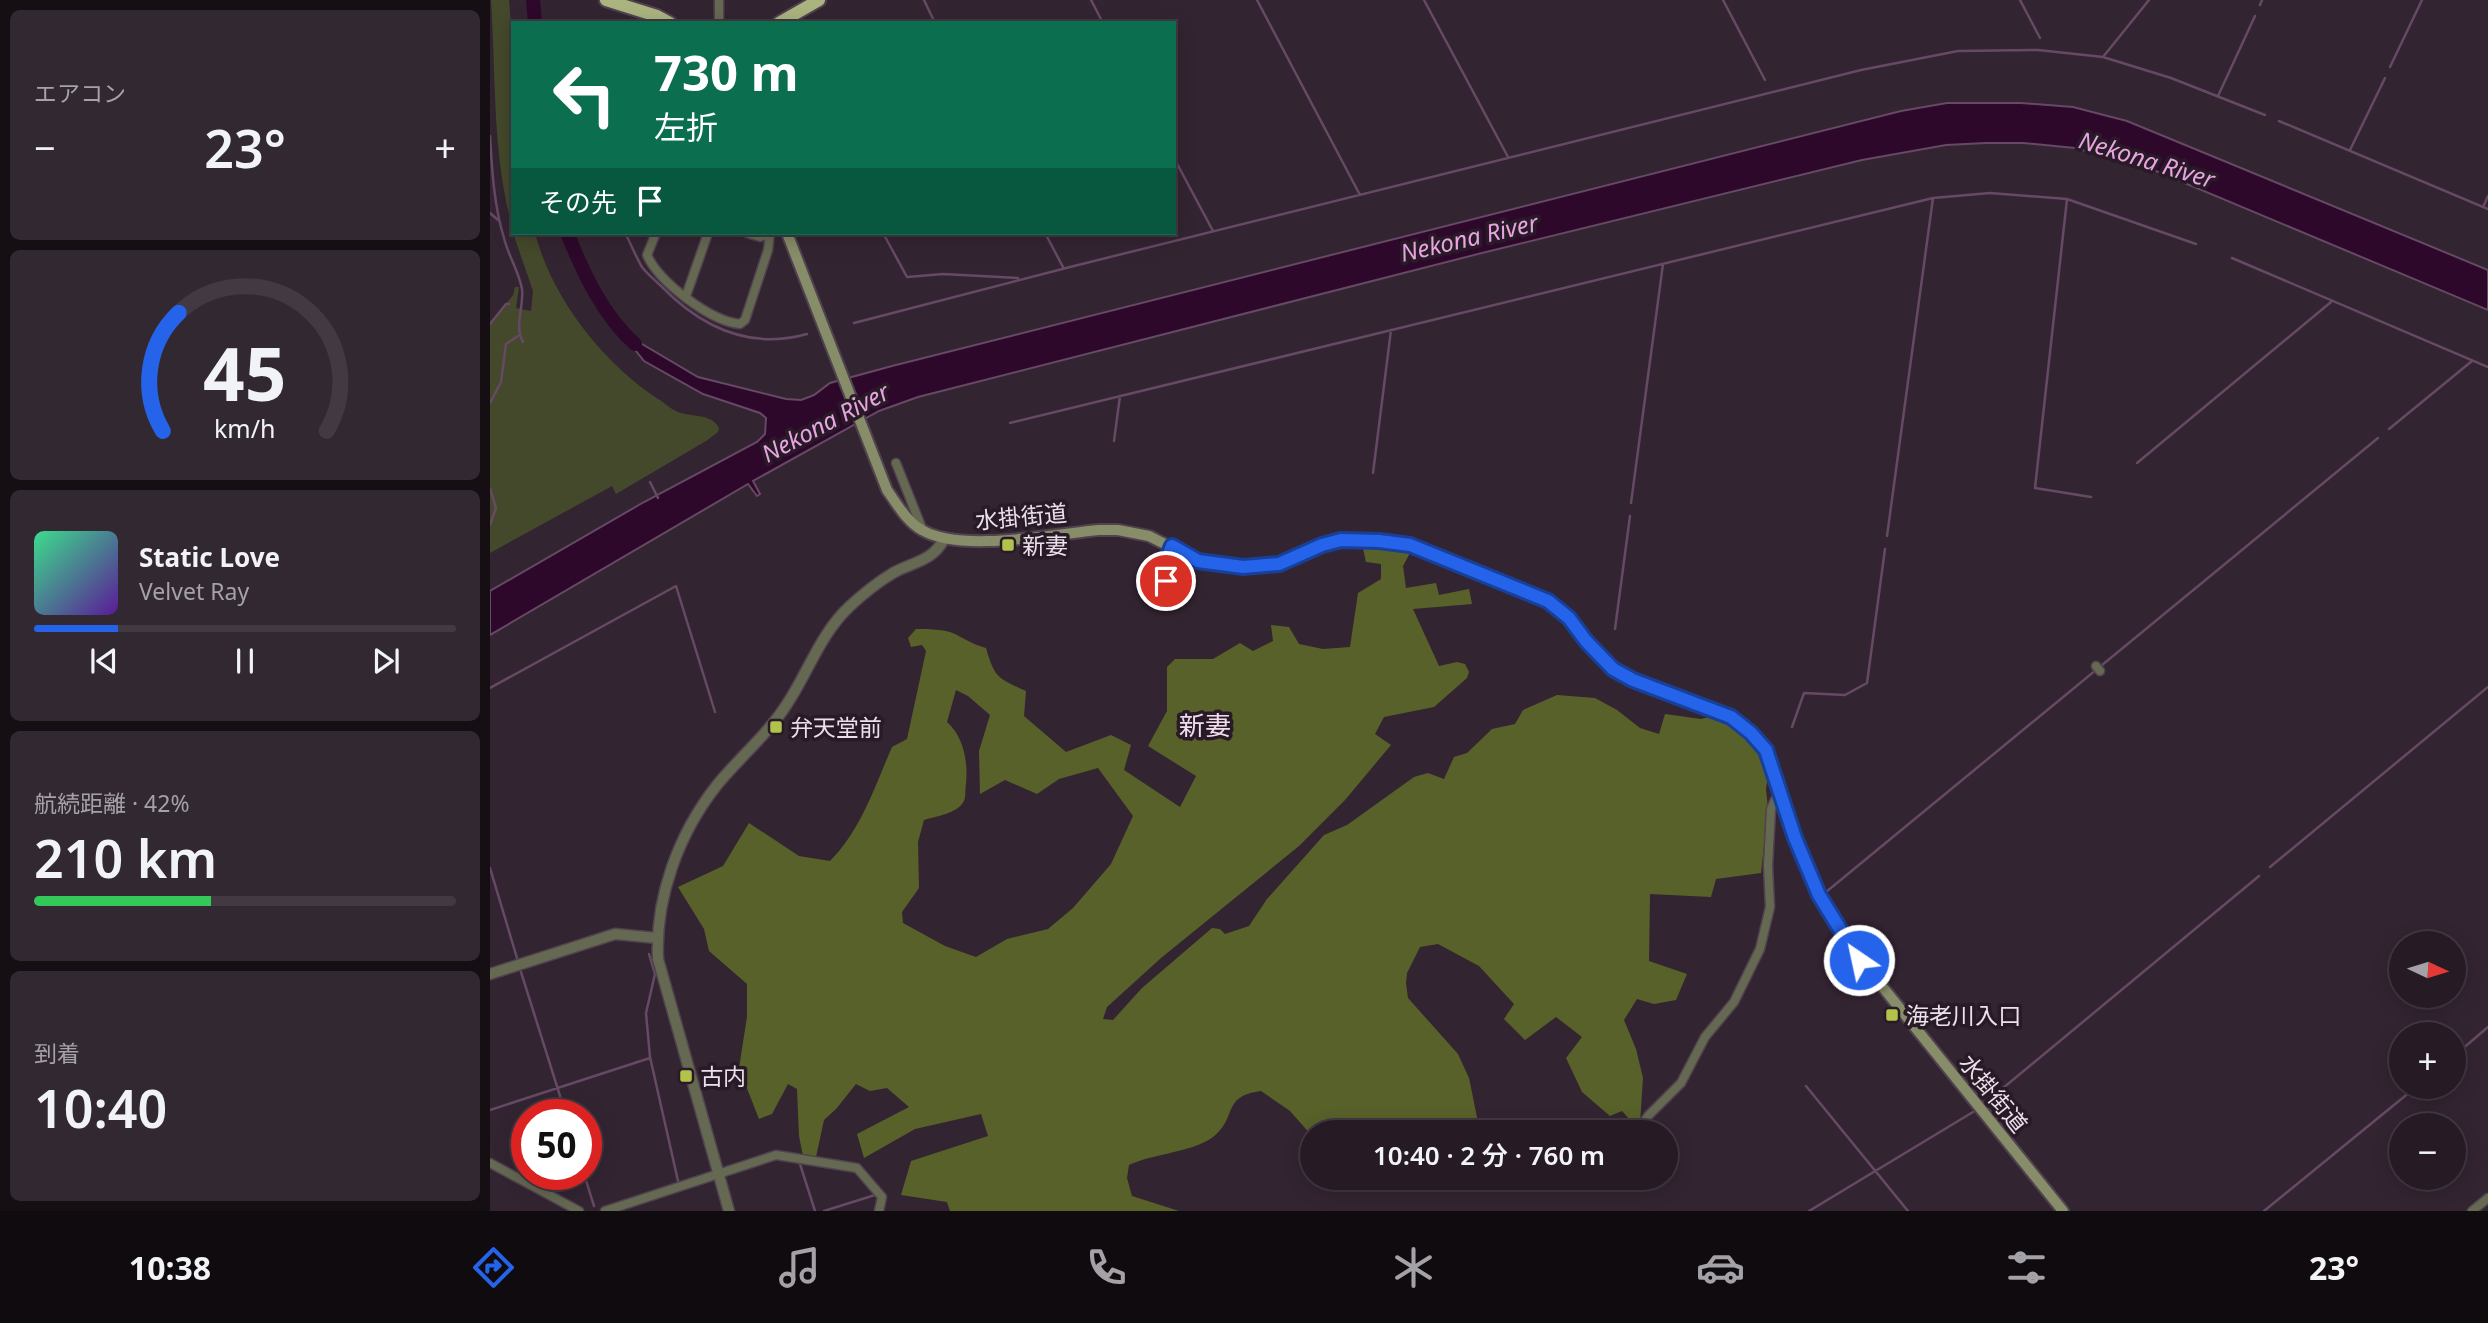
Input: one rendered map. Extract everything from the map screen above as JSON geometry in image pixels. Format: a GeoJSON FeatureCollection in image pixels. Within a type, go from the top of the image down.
{"type":"FeatureCollection","features":[{"type":"Feature","properties":{"kind":"highway"},"geometry":{"type":"LineString","coordinates":[[606,0],[636,4],[666,21]]}},
{"type":"Feature","properties":{"kind":"highway"},"geometry":{"type":"LineString","coordinates":[[782,21],[819,0]]}},
{"type":"Feature","properties":{"kind":"main road","name":"水掛街道"},"geometry":{"type":"LineString","coordinates":[[788,235],[887,489],[906,516],[923,531],[944,539],[970,542],[1118,530],[1149,536],[1198,561],[1243,567],[1279,564],[1322,545],[1341,540],[1410,545],[1528,592],[1559,610],[1603,660],[1621,674],[1743,724],[1766,750],[1805,864],[1819,895],[1848,944],[2063,1211]]}},
{"type":"Feature","properties":{"kind":"street"},"geometry":{"type":"LineString","coordinates":[[719,0],[719,21]]}},
{"type":"Feature","properties":{"kind":"street"},"geometry":{"type":"LineString","coordinates":[[655,235],[648,258],[656,270],[694,303],[732,323],[743,323],[771,235]]}},
{"type":"Feature","properties":{"kind":"street"},"geometry":{"type":"LineString","coordinates":[[686,296],[707,235]]}},
{"type":"Feature","properties":{"kind":"street"},"geometry":{"type":"LineString","coordinates":[[896,463],[923,531]]}},
{"type":"Feature","properties":{"kind":"street"},"geometry":{"type":"LineString","coordinates":[[729,1211],[658,959],[657,937],[661,909],[674,862],[688,828],[718,785],[787,706],[818,646],[836,620],[883,579],[937,552],[944,539]]}},
{"type":"Feature","properties":{"kind":"street"},"geometry":{"type":"LineString","coordinates":[[1166,581],[1166,561],[1172,546]]}},
{"type":"Feature","properties":{"kind":"street"},"geometry":{"type":"LineString","coordinates":[[1645,1120],[1681,1083],[1705,1037],[1734,1002],[1760,949],[1770,907],[1768,866],[1771,809],[1780,789]]}},
{"type":"Feature","properties":{"kind":"street"},"geometry":{"type":"LineString","coordinates":[[490,974],[615,934],[657,937]]}},
{"type":"Feature","properties":{"kind":"street"},"geometry":{"type":"LineString","coordinates":[[604,1211],[776,1155],[857,1168],[880,1194],[882,1198],[879,1211]]}},
{"type":"Feature","properties":{"kind":"street"},"geometry":{"type":"LineString","coordinates":[[490,1163],[579,1211]]}},
{"type":"Feature","properties":{"kind":"street"},"geometry":{"type":"LineString","coordinates":[[2472,1211],[2488,1198]]}},
{"type":"Feature","properties":{"kind":"green space"},"geometry":{"type":"Polygon","coordinates":[[[491,0],[509,0],[511,222],[501,173],[491,0]]]}},
{"type":"Feature","properties":{"kind":"green space"},"geometry":{"type":"Polygon","coordinates":[[[514,235],[536,235],[543,257],[567,304],[599,347],[618,367],[673,410],[711,420],[719,428],[718,432],[706,441],[616,494],[612,486],[490,553],[490,324],[513,295],[515,287],[519,287],[516,308],[531,311],[533,291],[514,235]]]}},
{"type":"Feature","properties":{"kind":"green space"},"geometry":{"type":"Polygon","coordinates":[[[1362,544],[1411,551],[1403,566],[1406,588],[1436,583],[1439,595],[1469,589],[1472,604],[1413,609],[1439,666],[1457,662],[1465,664],[1469,672],[1467,678],[1434,707],[1384,717],[1375,734],[1391,745],[1345,800],[1299,846],[1161,958],[1107,1007],[1103,1019],[1113,1020],[1142,988],[1212,928],[1220,929],[1225,934],[1249,926],[1267,899],[1324,835],[1347,825],[1414,777],[1428,773],[1444,779],[1454,757],[1467,753],[1492,729],[1515,724],[1523,710],[1557,695],[1595,698],[1617,710],[1640,728],[1659,734],[1665,714],[1701,719],[1709,717],[1728,724],[1742,735],[1758,754],[1768,776],[1768,809],[1761,873],[1716,879],[1711,897],[1650,894],[1649,961],[1687,974],[1676,1000],[1654,1004],[1637,999],[1624,1020],[1636,1049],[1643,1078],[1640,1120],[1630,1120],[1622,1111],[1610,1116],[1582,1092],[1566,1058],[1582,1037],[1556,1017],[1525,1040],[1504,1019],[1514,1004],[1479,966],[1438,944],[1420,947],[1407,973],[1408,998],[1458,1054],[1469,1078],[1478,1120],[1300,1120],[1300,1122],[1290,1111],[1261,1091],[1248,1094],[1235,1103],[1221,1130],[1205,1142],[1129,1165],[1127,1178],[1132,1196],[1179,1211],[950,1211],[947,1202],[901,1195],[911,1161],[988,1136],[981,1114],[915,1129],[864,1158],[857,1134],[909,1107],[887,1088],[870,1091],[856,1084],[824,1120],[816,1157],[803,1156],[799,1136],[797,1089],[788,1084],[772,1114],[759,1119],[739,1068],[747,1017],[747,984],[709,951],[704,929],[678,887],[723,866],[749,823],[799,856],[830,861],[859,822],[892,747],[907,739],[926,651],[922,645],[911,647],[908,638],[916,629],[951,632],[986,648],[995,672],[1026,691],[1024,716],[1066,752],[1111,735],[1131,745],[1124,770],[1180,807],[1196,776],[1148,746],[1167,711],[1167,667],[1175,659],[1213,659],[1240,643],[1253,651],[1273,641],[1271,625],[1289,627],[1299,644],[1323,649],[1350,647],[1358,593],[1381,579],[1381,564],[1366,562],[1362,544]],[[956,690],[947,722],[964,750],[965,799],[951,812],[924,820],[918,842],[919,888],[902,912],[903,923],[945,946],[976,957],[1007,939],[1048,929],[1073,908],[1111,864],[1133,816],[1098,768],[1059,779],[1037,794],[1005,780],[980,794],[979,751],[990,715],[968,696],[956,690]]]}},
{"type":"Feature","properties":{"kind":"water","name":"Nekona River"},"geometry":{"type":"Polygon","coordinates":[[[1947,103],[2021,103],[2073,107],[2127,121],[2488,270],[2488,310],[2149,168],[2075,148],[2023,143],[1946,145],[1862,160],[1482,253],[918,397],[879,411],[753,481],[760,494],[757,496],[748,484],[490,635],[490,591],[644,502],[757,442],[765,434],[766,418],[760,413],[703,394],[644,361],[620,331],[698,377],[786,399],[801,400],[814,395],[830,383],[892,366],[1901,111],[1947,103]]]}},
{"type":"Feature","properties":{"kind":"waterway"},"geometry":{"type":"LineString","coordinates":[[533,0],[535,21]]}},
{"type":"Feature","properties":{"kind":"waterway"},"geometry":{"type":"LineString","coordinates":[[924,0],[934,21]]}},
{"type":"Feature","properties":{"kind":"waterway"},"geometry":{"type":"LineString","coordinates":[[1091,0],[1102,21]]}},
{"type":"Feature","properties":{"kind":"waterway"},"geometry":{"type":"LineString","coordinates":[[1257,0],[1360,195]]}},
{"type":"Feature","properties":{"kind":"waterway"},"geometry":{"type":"LineString","coordinates":[[1424,0],[1508,157]]}},
{"type":"Feature","properties":{"kind":"waterway"},"geometry":{"type":"LineString","coordinates":[[1723,0],[1765,80]]}},
{"type":"Feature","properties":{"kind":"waterway"},"geometry":{"type":"LineString","coordinates":[[2020,0],[2040,38]]}},
{"type":"Feature","properties":{"kind":"waterway"},"geometry":{"type":"LineString","coordinates":[[2103,57],[2149,0]]}},
{"type":"Feature","properties":{"kind":"waterway"},"geometry":{"type":"LineString","coordinates":[[2260,5],[2262,0]]}},
{"type":"Feature","properties":{"kind":"waterway"},"geometry":{"type":"LineString","coordinates":[[2390,67],[2422,0]]}},
{"type":"Feature","properties":{"kind":"waterway"},"geometry":{"type":"LineString","coordinates":[[2218,96],[2255,16]]}},
{"type":"Feature","properties":{"kind":"waterway"},"geometry":{"type":"LineString","coordinates":[[854,323],[1861,70],[1958,51],[2038,50],[2103,57],[2171,78],[2265,115]]}},
{"type":"Feature","properties":{"kind":"waterway"},"geometry":{"type":"LineString","coordinates":[[2350,150],[2385,78]]}},
{"type":"Feature","properties":{"kind":"waterway"},"geometry":{"type":"LineString","coordinates":[[2279,121],[2488,209]]}},
{"type":"Feature","properties":{"kind":"waterway"},"geometry":{"type":"LineString","coordinates":[[490,136],[498,213],[522,289],[519,330],[523,342]]}},
{"type":"Feature","properties":{"kind":"waterway"},"geometry":{"type":"LineString","coordinates":[[1176,162],[1213,231]]}},
{"type":"Feature","properties":{"kind":"waterway"},"geometry":{"type":"LineString","coordinates":[[1010,423],[1933,198],[1990,193],[2067,199],[2196,244]]}},
{"type":"Feature","properties":{"kind":"waterway"},"geometry":{"type":"LineString","coordinates":[[2484,205],[2488,196]]}},
{"type":"Feature","properties":{"kind":"waterway"},"geometry":{"type":"LineString","coordinates":[[1887,536],[1933,198]]}},
{"type":"Feature","properties":{"kind":"waterway"},"geometry":{"type":"LineString","coordinates":[[2067,199],[2035,488],[2091,497]]}},
{"type":"Feature","properties":{"kind":"waterway"},"geometry":{"type":"LineString","coordinates":[[490,213],[498,220]]}},
{"type":"Feature","properties":{"kind":"waterway"},"geometry":{"type":"LineString","coordinates":[[568,235],[587,278],[604,307],[635,344]]}},
{"type":"Feature","properties":{"kind":"waterway"},"geometry":{"type":"LineString","coordinates":[[626,235],[646,272],[676,300],[710,323],[746,337],[766,339],[807,334]]}},
{"type":"Feature","properties":{"kind":"waterway"},"geometry":{"type":"LineString","coordinates":[[884,235],[907,277],[943,274],[1018,278]]}},
{"type":"Feature","properties":{"kind":"waterway"},"geometry":{"type":"LineString","coordinates":[[1046,235],[1063,267]]}},
{"type":"Feature","properties":{"kind":"waterway"},"geometry":{"type":"LineString","coordinates":[[2232,258],[2488,367]]}},
{"type":"Feature","properties":{"kind":"waterway"},"geometry":{"type":"LineString","coordinates":[[1631,503],[1663,264]]}},
{"type":"Feature","properties":{"kind":"waterway"},"geometry":{"type":"LineString","coordinates":[[2137,463],[2331,302]]}},
{"type":"Feature","properties":{"kind":"waterway"},"geometry":{"type":"LineString","coordinates":[[490,324],[506,304],[509,304]]}},
{"type":"Feature","properties":{"kind":"waterway"},"geometry":{"type":"LineString","coordinates":[[1373,473],[1391,330]]}},
{"type":"Feature","properties":{"kind":"waterway"},"geometry":{"type":"LineString","coordinates":[[490,403],[501,382],[506,344],[518,336]]}},
{"type":"Feature","properties":{"kind":"waterway"},"geometry":{"type":"LineString","coordinates":[[2389,429],[2472,361]]}},
{"type":"Feature","properties":{"kind":"waterway"},"geometry":{"type":"LineString","coordinates":[[1114,441],[1120,396]]}},
{"type":"Feature","properties":{"kind":"waterway"},"geometry":{"type":"LineString","coordinates":[[1826,892],[2378,438]]}},
{"type":"Feature","properties":{"kind":"waterway"},"geometry":{"type":"LineString","coordinates":[[650,482],[658,498]]}},
{"type":"Feature","properties":{"kind":"waterway"},"geometry":{"type":"LineString","coordinates":[[490,489],[496,508],[490,525]]}},
{"type":"Feature","properties":{"kind":"waterway"},"geometry":{"type":"LineString","coordinates":[[1615,629],[1630,516]]}},
{"type":"Feature","properties":{"kind":"waterway"},"geometry":{"type":"LineString","coordinates":[[1792,727],[1804,693],[1845,695],[1867,683],[1885,549]]}},
{"type":"Feature","properties":{"kind":"waterway"},"geometry":{"type":"LineString","coordinates":[[490,688],[676,586],[715,712]]}},
{"type":"Feature","properties":{"kind":"waterway"},"geometry":{"type":"LineString","coordinates":[[2270,867],[2488,687]]}},
{"type":"Feature","properties":{"kind":"waterway"},"geometry":{"type":"LineString","coordinates":[[490,868],[517,958]]}},
{"type":"Feature","properties":{"kind":"waterway"},"geometry":{"type":"LineString","coordinates":[[1985,1103],[2259,876]]}},
{"type":"Feature","properties":{"kind":"waterway"},"geometry":{"type":"LineString","coordinates":[[649,954],[655,974],[646,1013],[650,1057],[678,1181]]}},
{"type":"Feature","properties":{"kind":"waterway"},"geometry":{"type":"LineString","coordinates":[[521,972],[561,1099]]}},
{"type":"Feature","properties":{"kind":"waterway"},"geometry":{"type":"LineString","coordinates":[[2466,1046],[2488,1027]]}},
{"type":"Feature","properties":{"kind":"waterway"},"geometry":{"type":"LineString","coordinates":[[490,1110],[650,1058]]}},
{"type":"Feature","properties":{"kind":"waterway"},"geometry":{"type":"LineString","coordinates":[[1806,1086],[1908,1211]]}},
{"type":"Feature","properties":{"kind":"waterway"},"geometry":{"type":"LineString","coordinates":[[2264,1211],[2401,1099]]}},
{"type":"Feature","properties":{"kind":"waterway"},"geometry":{"type":"LineString","coordinates":[[1809,1211],[1973,1112]]}},
{"type":"Feature","properties":{"kind":"waterway"},"geometry":{"type":"LineString","coordinates":[[800,1164],[815,1211]]}},
{"type":"Feature","properties":{"kind":"waterway"},"geometry":{"type":"LineString","coordinates":[[589,1190],[594,1206]]}},
{"type":"Feature","properties":{"kind":"waterway"},"geometry":{"type":"LineString","coordinates":[[824,1211],[875,1195]]}},
{"type":"Feature","properties":{"kind":"place","name":"新妻"},"geometry":{"type":"Point","coordinates":[1008,545]}},
{"type":"Feature","properties":{"kind":"place","name":"弁天堂前"},"geometry":{"type":"Point","coordinates":[776,727]}},
{"type":"Feature","properties":{"kind":"place","name":"海老川入口"},"geometry":{"type":"Point","coordinates":[1892,1015]}},
{"type":"Feature","properties":{"kind":"place","name":"古内"},"geometry":{"type":"Point","coordinates":[686,1076]}},
{"type":"Feature","properties":{"kind":"district","name":"新妻"},"geometry":{"type":"Point","coordinates":[1205,725]}},
{"type":"Feature","properties":{"kind":"route"},"geometry":{"type":"LineString","coordinates":[[1166,581],[1166,561],[1172,546],[1198,561],[1243,567],[1287,562],[1322,545],[1353,539],[1410,545],[1548,601],[1569,618],[1586,641],[1613,669],[1633,680],[1731,717],[1743,724],[1766,750],[1805,864],[1830,916],[1859,960]]}}]}
